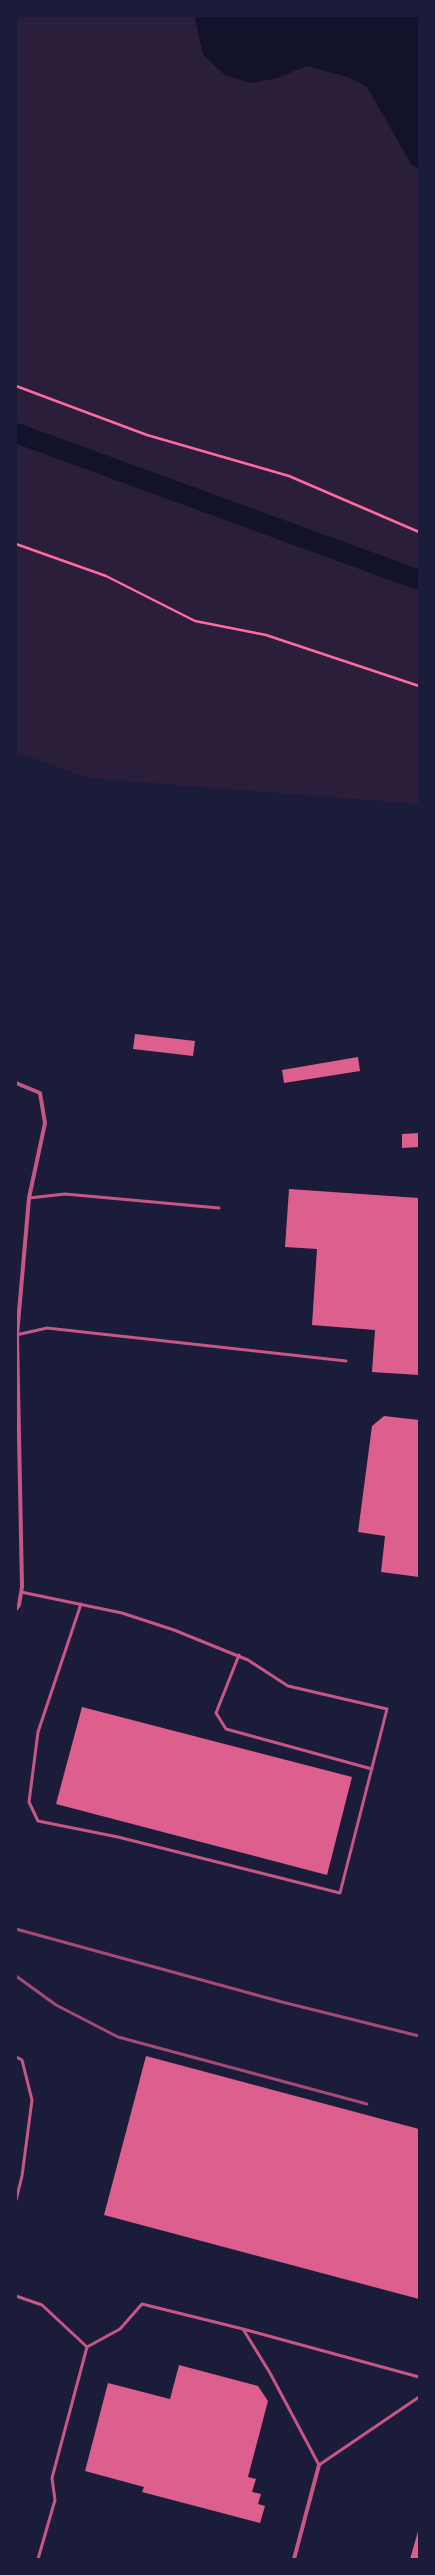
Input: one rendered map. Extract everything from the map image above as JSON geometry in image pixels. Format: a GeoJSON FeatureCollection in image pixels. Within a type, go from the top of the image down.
{"type":"FeatureCollection","features":[{"type":"Feature","properties":{"kind":"street"},"geometry":{"type":"LineString","coordinates":[[16,1083],[40,1093],[45,1123],[29,1198],[16,1335],[21,1592],[19,1605],[16,1609]]}},
{"type":"Feature","properties":{"kind":"street"},"geometry":{"type":"LineString","coordinates":[[294,2559],[319,2465]]}},
{"type":"Feature","properties":{"kind":"lane"},"geometry":{"type":"LineString","coordinates":[[29,1198],[65,1194],[219,1208]]}},
{"type":"Feature","properties":{"kind":"lane"},"geometry":{"type":"LineString","coordinates":[[16,1335],[47,1328],[346,1361]]}},
{"type":"Feature","properties":{"kind":"lane"},"geometry":{"type":"LineString","coordinates":[[21,1592],[81,1604],[145,1620],[239,1656],[288,1686],[387,1709],[340,1892],[118,1837],[38,1821],[29,1802],[38,1732],[81,1604]]}},
{"type":"Feature","properties":{"kind":"lane"},"geometry":{"type":"LineString","coordinates":[[239,1656],[216,1713],[226,1729],[372,1769]]}},
{"type":"Feature","properties":{"kind":"lane"},"geometry":{"type":"LineString","coordinates":[[16,2056],[22,2060],[32,2100],[22,2176],[16,2200]]}},
{"type":"Feature","properties":{"kind":"lane"},"geometry":{"type":"LineString","coordinates":[[16,2296],[42,2305],[87,2347]]}},
{"type":"Feature","properties":{"kind":"lane"},"geometry":{"type":"LineString","coordinates":[[38,2559],[54,2500],[52,2478],[87,2347],[120,2329],[142,2304],[243,2328],[419,2377]]}},
{"type":"Feature","properties":{"kind":"lane"},"geometry":{"type":"LineString","coordinates":[[243,2328],[270,2373],[319,2465],[419,2397]]}},
{"type":"Feature","properties":{"kind":"path"},"geometry":{"type":"LineString","coordinates":[[16,386],[147,435],[289,476],[419,532]]}},
{"type":"Feature","properties":{"kind":"path"},"geometry":{"type":"LineString","coordinates":[[16,544],[106,576],[195,621],[266,635],[419,686]]}},
{"type":"Feature","properties":{"kind":"shaded area"},"geometry":{"type":"Polygon","coordinates":[[[16,16],[419,16],[419,804],[88,778],[16,752],[16,16]]]}},
{"type":"Feature","properties":{"kind":"shaded area"},"geometry":{"type":"Polygon","coordinates":[[[197,16],[419,16],[419,169],[411,164],[367,87],[351,78],[306,66],[278,78],[251,83],[225,75],[203,55],[195,19],[197,16]]]}},
{"type":"Feature","properties":{"kind":"building"},"geometry":{"type":"Polygon","coordinates":[[[135,1034],[195,1041],[193,1056],[133,1049],[135,1034]]]}},
{"type":"Feature","properties":{"kind":"building"},"geometry":{"type":"Polygon","coordinates":[[[358,1057],[360,1071],[284,1083],[282,1070],[358,1057]]]}},
{"type":"Feature","properties":{"kind":"building"},"geometry":{"type":"Polygon","coordinates":[[[419,1133],[419,1147],[402,1148],[402,1134],[419,1133]]]}},
{"type":"Feature","properties":{"kind":"building"},"geometry":{"type":"Polygon","coordinates":[[[289,1189],[419,1198],[419,1375],[372,1372],[375,1330],[312,1325],[317,1249],[285,1247],[289,1189]]]}},
{"type":"Feature","properties":{"kind":"building"},"geometry":{"type":"Polygon","coordinates":[[[384,1416],[419,1420],[419,1577],[381,1572],[385,1536],[358,1532],[372,1426],[384,1416]]]}},
{"type":"Feature","properties":{"kind":"building"},"geometry":{"type":"Polygon","coordinates":[[[82,1707],[352,1777],[327,1875],[56,1804],[82,1707]]]}},
{"type":"Feature","properties":{"kind":"building"},"geometry":{"type":"Polygon","coordinates":[[[146,2056],[419,2129],[419,2299],[104,2215],[146,2056]]]}},
{"type":"Feature","properties":{"kind":"building"},"geometry":{"type":"Polygon","coordinates":[[[179,2365],[258,2386],[268,2401],[248,2477],[256,2479],[252,2492],[261,2494],[258,2504],[265,2506],[260,2523],[142,2492],[144,2487],[85,2471],[108,2383],[170,2399],[179,2365]]]}},
{"type":"Feature","properties":{"kind":"building"},"geometry":{"type":"Polygon","coordinates":[[[419,2528],[419,2559],[410,2559],[419,2528]]]}},
{"type":"Feature","properties":{"kind":"waterway"},"geometry":{"type":"LineString","coordinates":[[16,433],[419,580]]}},
{"type":"Feature","properties":{"kind":"railway"},"geometry":{"type":"LineString","coordinates":[[16,1929],[282,2002],[419,2036]]}},
{"type":"Feature","properties":{"kind":"railway"},"geometry":{"type":"LineString","coordinates":[[16,1976],[56,2005],[118,2037],[367,2104]]}}]}
